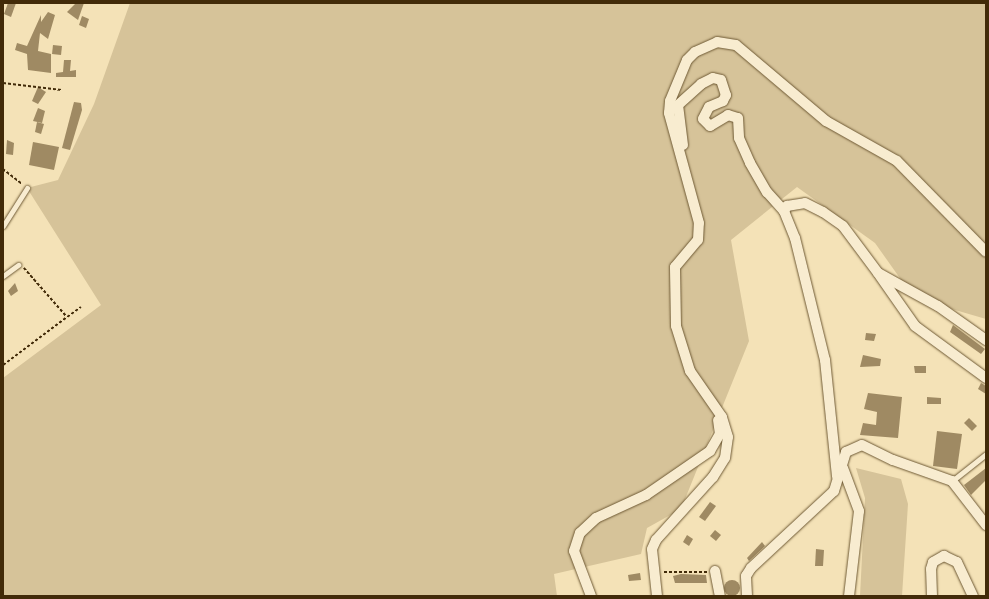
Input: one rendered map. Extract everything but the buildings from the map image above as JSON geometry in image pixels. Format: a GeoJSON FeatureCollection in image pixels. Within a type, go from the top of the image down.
{"type":"FeatureCollection","features":[{"type":"Feature","properties":{"kind":"street"},"geometry":{"type":"LineString","coordinates":[[657,596],[653,570],[652,549],[656,540],[684,513],[725,458],[728,437],[716,407],[690,370],[676,326],[675,267],[698,240],[699,223],[687,175],[672,126],[670,101],[687,60],[706,46],[726,41],[736,45],[826,121],[891,156],[986,252]]}},
{"type":"Feature","properties":{"kind":"street"},"geometry":{"type":"LineString","coordinates":[[687,175],[678,105],[701,84],[713,78],[721,80],[726,95],[723,101],[709,107],[703,119],[710,126],[728,115],[736,116],[750,163],[767,192],[784,211],[804,270],[825,360],[840,472],[859,511],[849,596]]}},
{"type":"Feature","properties":{"kind":"street"},"geometry":{"type":"LineString","coordinates":[[784,211],[787,206],[805,203],[823,212],[843,226],[915,326],[986,378]]}},
{"type":"Feature","properties":{"kind":"street"},"geometry":{"type":"LineString","coordinates":[[878,273],[938,306],[986,340]]}},
{"type":"Feature","properties":{"kind":"street"},"geometry":{"type":"LineString","coordinates":[[591,596],[574,551],[580,533],[596,518],[646,495],[710,451],[720,434],[716,407]]}},
{"type":"Feature","properties":{"kind":"street"},"geometry":{"type":"LineString","coordinates":[[747,596],[746,576],[751,568],[834,491],[846,452],[862,445],[893,460],[952,481],[986,525]]}},
{"type":"Feature","properties":{"kind":"street"},"geometry":{"type":"LineString","coordinates":[[932,596],[931,569],[933,562],[944,556],[957,562],[972,596]]}},
{"type":"Feature","properties":{"kind":"street"},"geometry":{"type":"LineString","coordinates":[[715,571],[720,596]]}},
{"type":"Feature","properties":{"kind":"lane"},"geometry":{"type":"LineString","coordinates":[[3,226],[28,188]]}},
{"type":"Feature","properties":{"kind":"lane"},"geometry":{"type":"LineString","coordinates":[[3,276],[18,265]]}},
{"type":"Feature","properties":{"kind":"lane"},"geometry":{"type":"LineString","coordinates":[[952,481],[986,454]]}},
{"type":"Feature","properties":{"kind":"path"},"geometry":{"type":"LineString","coordinates":[[3,83],[62,90]]}},
{"type":"Feature","properties":{"kind":"path"},"geometry":{"type":"LineString","coordinates":[[3,169],[28,188]]}},
{"type":"Feature","properties":{"kind":"path"},"geometry":{"type":"LineString","coordinates":[[18,265],[22,266],[67,317]]}},
{"type":"Feature","properties":{"kind":"path"},"geometry":{"type":"LineString","coordinates":[[3,365],[81,307]]}},
{"type":"Feature","properties":{"kind":"path"},"geometry":{"type":"LineString","coordinates":[[653,570],[715,571]]}},
{"type":"Feature","properties":{"kind":"shaded area"},"geometry":{"type":"Polygon","coordinates":[[[130,3],[986,3],[986,319],[914,298],[875,243],[797,187],[731,240],[749,341],[681,509],[647,528],[641,554],[554,574],[557,596],[3,596],[3,378],[101,305],[27,188],[58,180],[94,104],[130,3]]]}},
{"type":"Feature","properties":{"kind":"shaded area"},"geometry":{"type":"Polygon","coordinates":[[[856,468],[901,479],[908,504],[902,596],[860,596],[865,498],[856,468]]]}}]}
